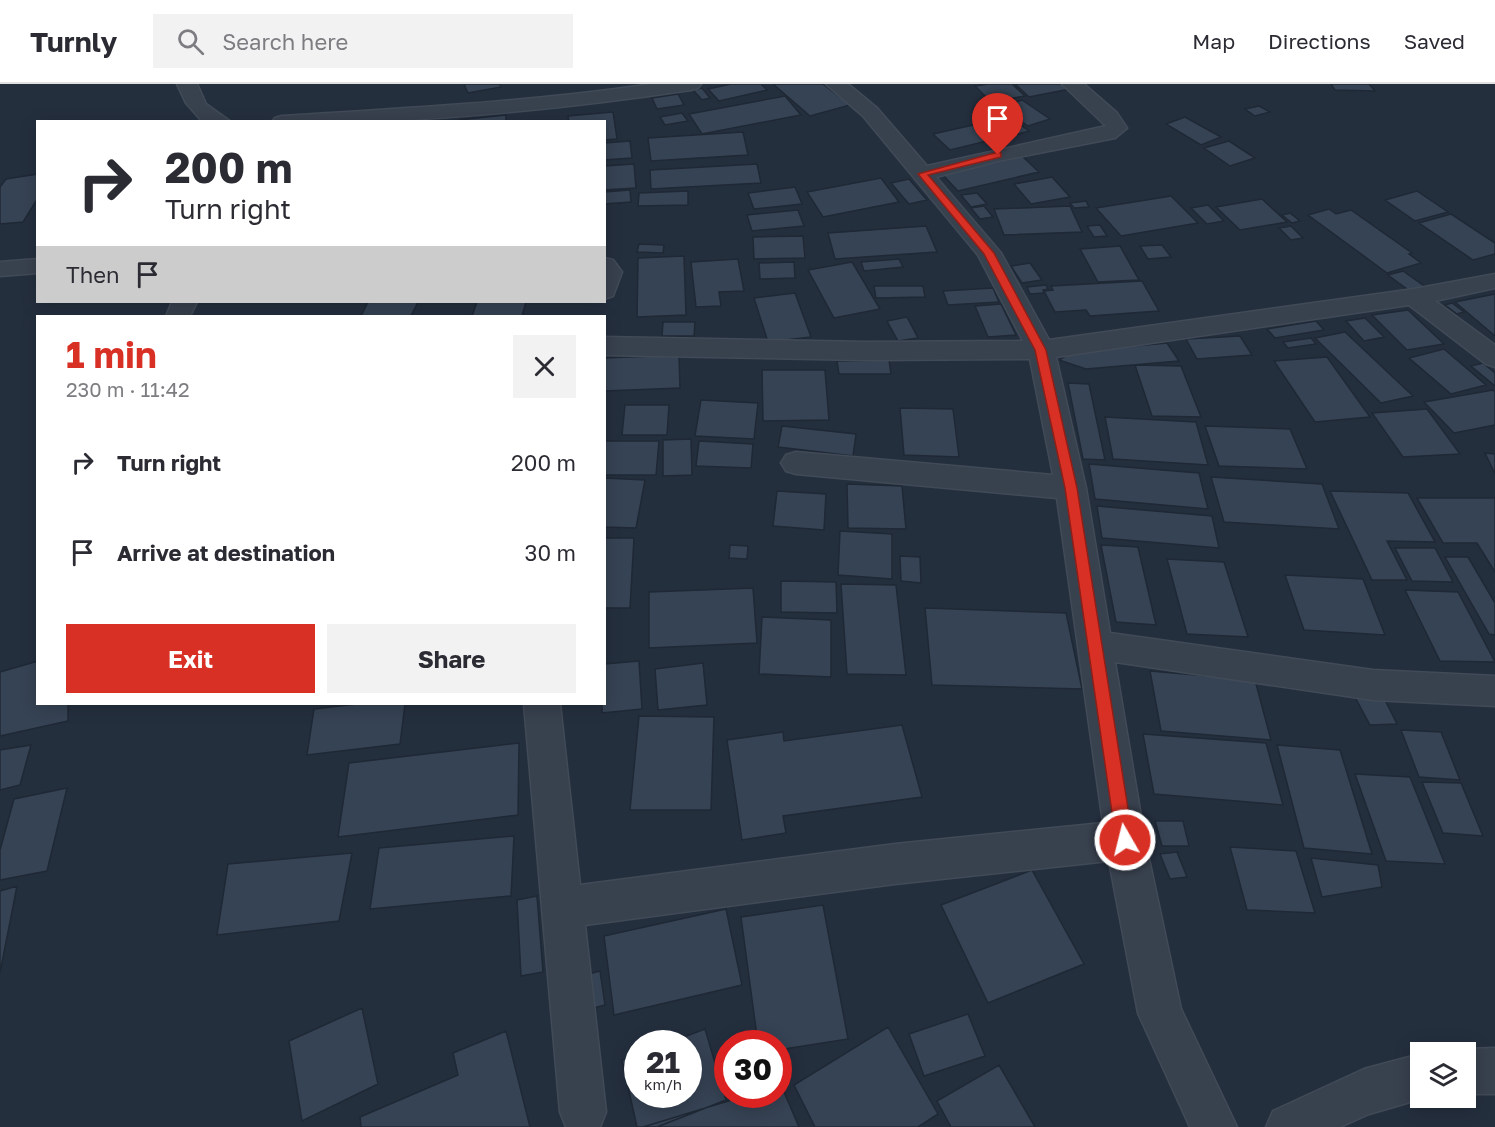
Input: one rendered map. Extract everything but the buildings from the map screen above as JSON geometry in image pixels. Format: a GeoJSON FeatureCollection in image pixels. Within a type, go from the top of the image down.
{"type":"FeatureCollection","features":[{"type":"Feature","properties":{"kind":"street"},"geometry":{"type":"LineString","coordinates":[[187,84],[192,99],[203,114],[216,120]]}},
{"type":"Feature","properties":{"kind":"street"},"geometry":{"type":"LineString","coordinates":[[313,120],[499,108],[592,99],[691,84]]}},
{"type":"Feature","properties":{"kind":"street"},"geometry":{"type":"LineString","coordinates":[[836,84],[870,112],[989,253],[1041,350],[1071,488],[1125,840],[1160,1013],[1214,1127]]}},
{"type":"Feature","properties":{"kind":"street"},"geometry":{"type":"LineString","coordinates":[[922,174],[998,155],[1108,134],[1117,128],[1110,117],[1072,84]]}},
{"type":"Feature","properties":{"kind":"street"},"geometry":{"type":"LineString","coordinates":[[0,269],[36,266]]}},
{"type":"Feature","properties":{"kind":"street"},"geometry":{"type":"LineString","coordinates":[[606,268],[609,272],[606,283]]}},
{"type":"Feature","properties":{"kind":"street"},"geometry":{"type":"LineString","coordinates":[[606,346],[866,351],[1041,350],[1414,297],[1495,281]]}},
{"type":"Feature","properties":{"kind":"street"},"geometry":{"type":"LineString","coordinates":[[1414,297],[1495,358]]}},
{"type":"Feature","properties":{"kind":"street"},"geometry":{"type":"LineString","coordinates":[[796,463],[1071,488]]}},
{"type":"Feature","properties":{"kind":"street"},"geometry":{"type":"LineString","coordinates":[[1096,645],[1373,685],[1495,691]]}},
{"type":"Feature","properties":{"kind":"street"},"geometry":{"type":"LineString","coordinates":[[542,705],[583,1112]]}},
{"type":"Feature","properties":{"kind":"street"},"geometry":{"type":"LineString","coordinates":[[562,908],[895,864],[1125,840]]}},
{"type":"Feature","properties":{"kind":"street"},"geometry":{"type":"LineString","coordinates":[[1476,1072],[1495,1071]]}},
{"type":"Feature","properties":{"kind":"street"},"geometry":{"type":"LineString","coordinates":[[1289,1127],[1364,1092],[1410,1080]]}},
{"type":"Feature","properties":{"kind":"route"},"geometry":{"type":"LineString","coordinates":[[998,155],[922,174],[989,253],[1041,350],[1071,488],[1125,840]]}}]}
